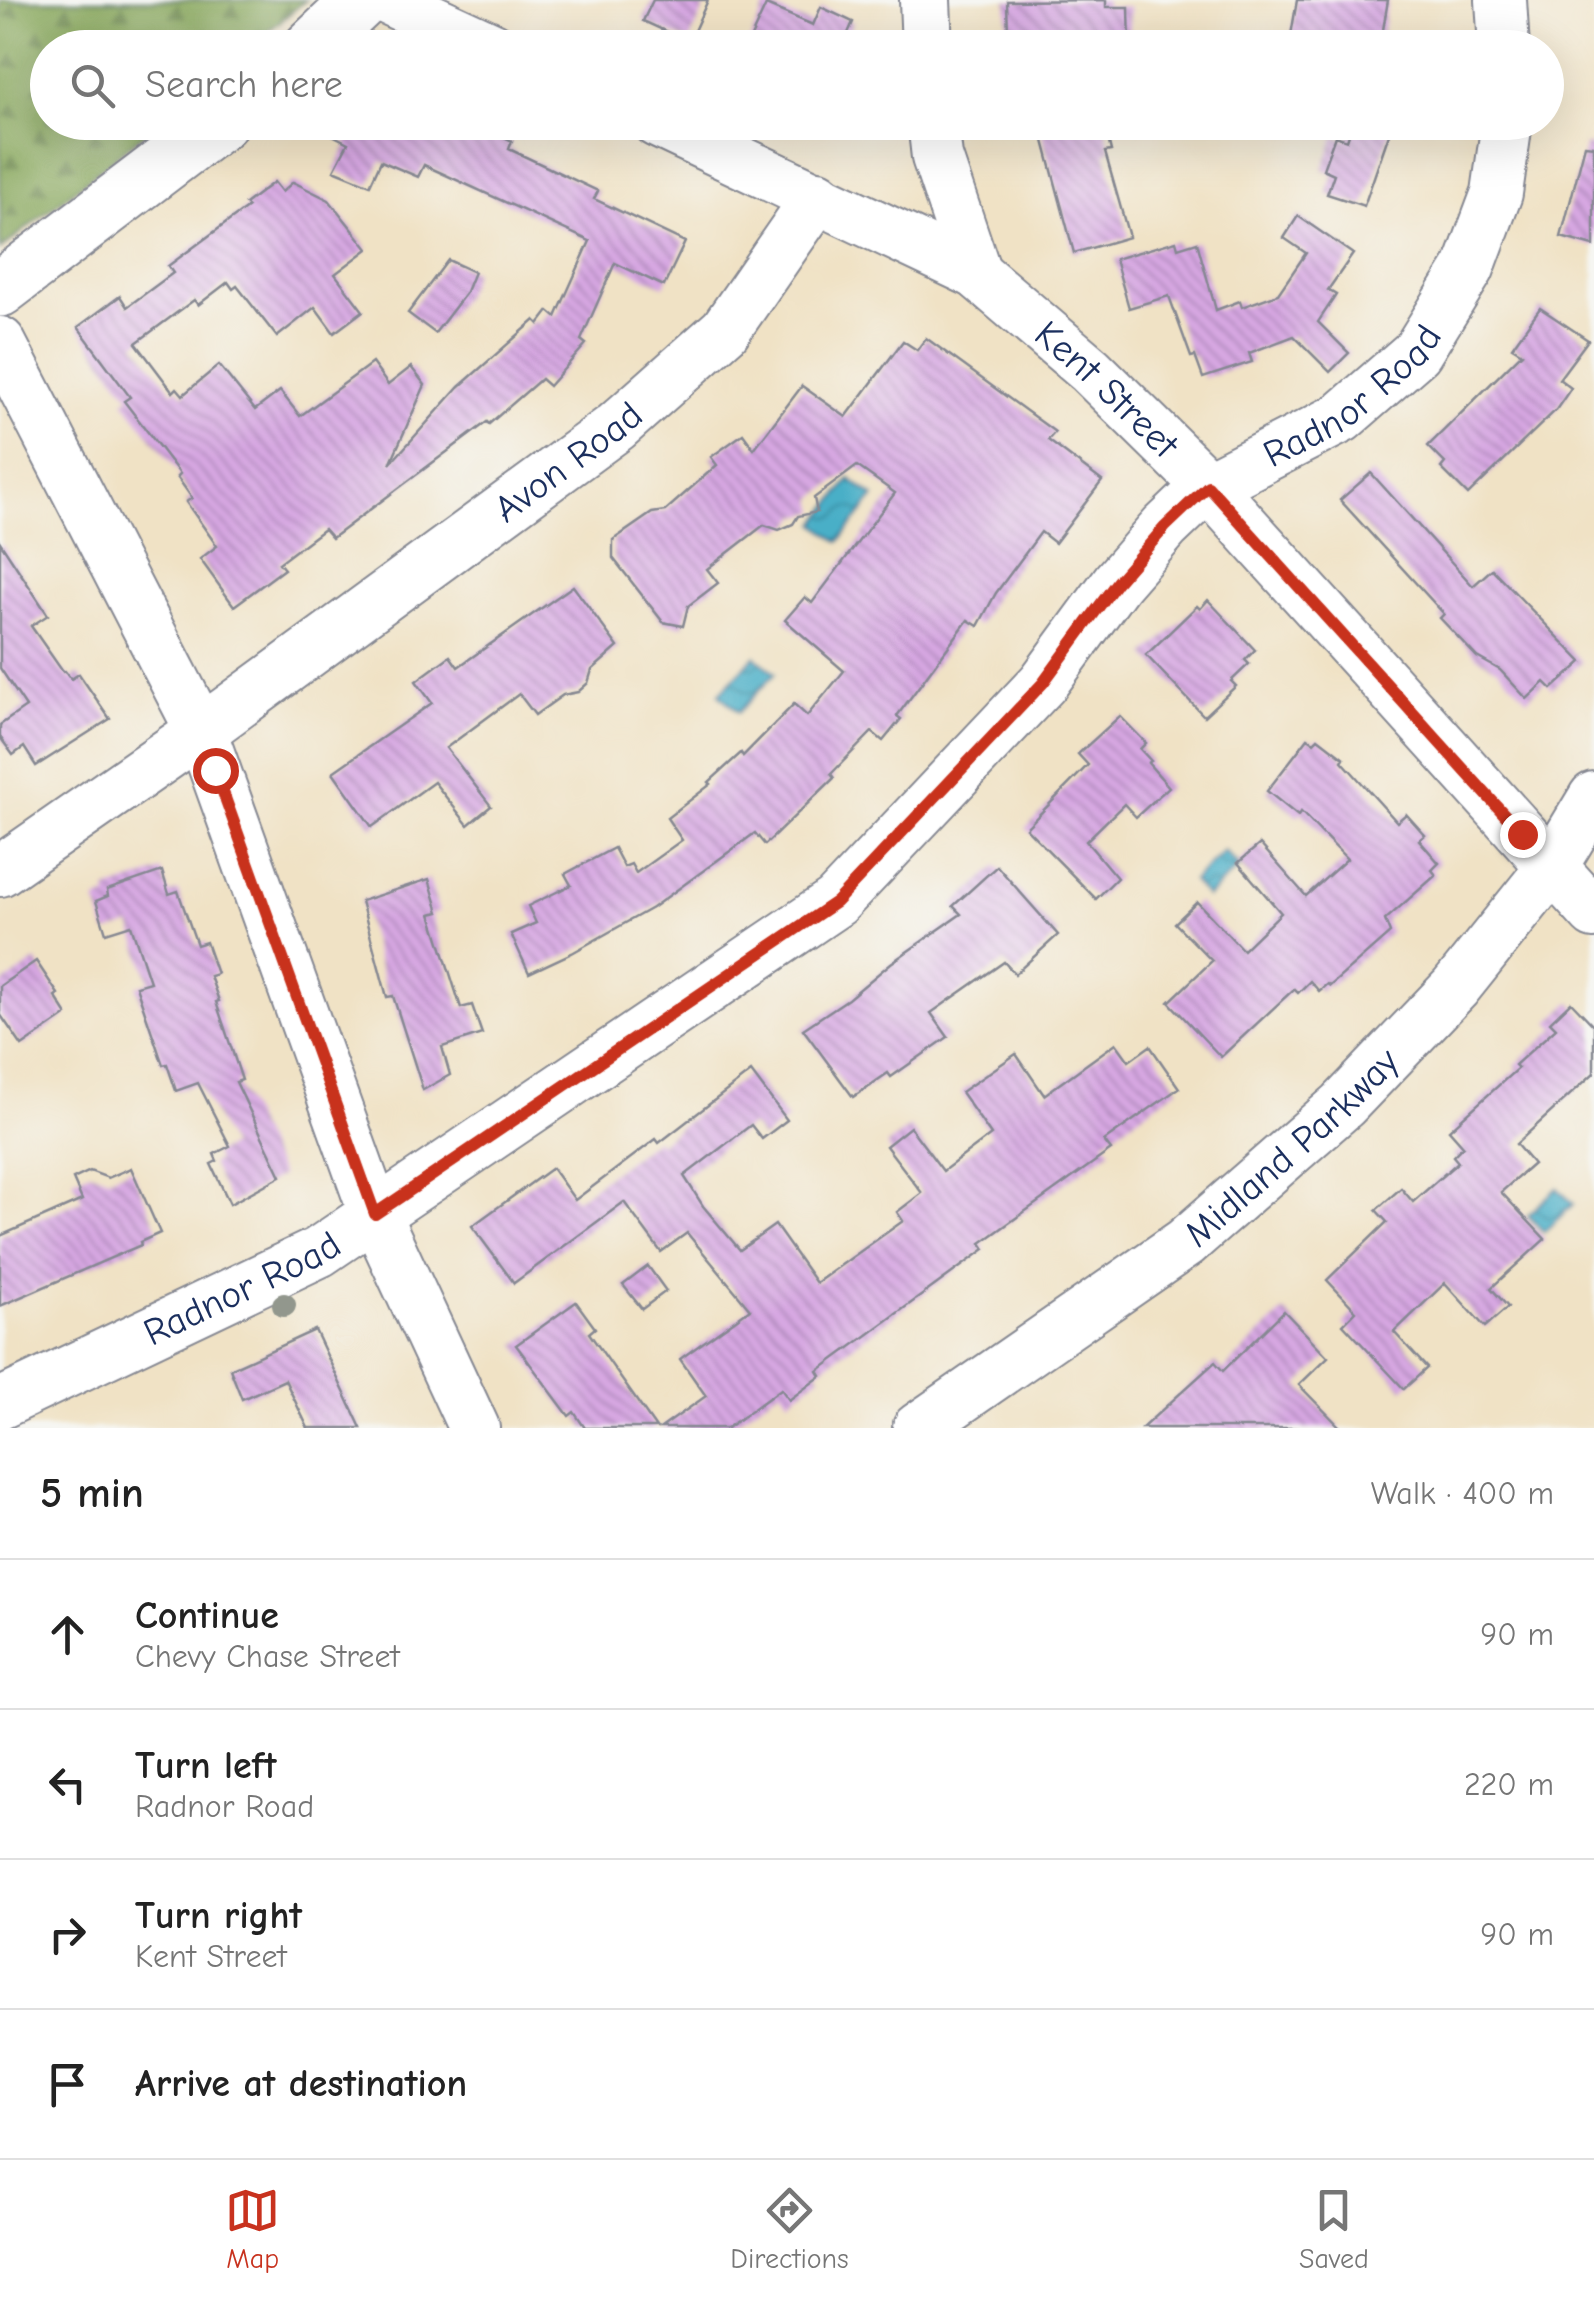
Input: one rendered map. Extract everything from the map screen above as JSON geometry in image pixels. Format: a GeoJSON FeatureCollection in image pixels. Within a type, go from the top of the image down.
{"type":"FeatureCollection","features":[{"type":"Feature","properties":{"kind":"main road"},"geometry":{"type":"LineString","coordinates":[[330,30],[362,0]]}},
{"type":"Feature","properties":{"kind":"main road"},"geometry":{"type":"LineString","coordinates":[[0,289],[196,140]]}},
{"type":"Feature","properties":{"kind":"street"},"geometry":{"type":"LineString","coordinates":[[389,0],[454,30]]}},
{"type":"Feature","properties":{"kind":"street"},"geometry":{"type":"LineString","coordinates":[[924,0],[925,30]]}},
{"type":"Feature","properties":{"kind":"street"},"geometry":{"type":"LineString","coordinates":[[1502,0],[1503,30]]}},
{"type":"Feature","properties":{"kind":"street"},"geometry":{"type":"LineString","coordinates":[[696,140],[976,273]]}},
{"type":"Feature","properties":{"kind":"street"},"geometry":{"type":"LineString","coordinates":[[935,140],[936,157],[976,273]]}},
{"type":"Feature","properties":{"kind":"street","name":"Radnor Road"},"geometry":{"type":"LineString","coordinates":[[0,1404],[319,1252],[836,902],[1043,683],[1117,582],[1165,527],[1208,486],[1341,418],[1417,352],[1469,268],[1497,193],[1505,140]]}},
{"type":"Feature","properties":{"kind":"street","name":"Avon Road"},"geometry":{"type":"LineString","coordinates":[[0,871],[201,731],[616,427],[726,330],[818,196]]}},
{"type":"Feature","properties":{"kind":"street","name":"Kent Street"},"geometry":{"type":"LineString","coordinates":[[976,273],[1090,370],[1208,486],[1594,913]]}},
{"type":"Feature","properties":{"kind":"street"},"geometry":{"type":"LineString","coordinates":[[0,342],[201,731],[375,1214],[474,1428]]}},
{"type":"Feature","properties":{"kind":"street","name":"Midland Parkway"},"geometry":{"type":"LineString","coordinates":[[918,1428],[1185,1243],[1343,1104],[1455,988],[1552,866],[1594,798]]}},
{"type":"Feature","properties":{"kind":"green space"},"geometry":{"type":"Polygon","coordinates":[[[0,0],[306,0],[270,30],[30,30],[30,140],[137,140],[0,250],[0,0]]]}},
{"type":"Feature","properties":{"kind":"water"},"geometry":{"type":"Polygon","coordinates":[[[850,479],[874,497],[839,542],[816,524],[850,479]]]}},
{"type":"Feature","properties":{"kind":"water"},"geometry":{"type":"Polygon","coordinates":[[[755,656],[775,673],[739,712],[719,694],[755,656]]]}},
{"type":"Feature","properties":{"kind":"water"},"geometry":{"type":"Polygon","coordinates":[[[1224,851],[1239,867],[1207,897],[1192,881],[1224,851]]]}},
{"type":"Feature","properties":{"kind":"water"},"geometry":{"type":"Polygon","coordinates":[[[1557,1188],[1573,1204],[1544,1232],[1528,1215],[1557,1188]]]}},
{"type":"Feature","properties":{"kind":"building"},"geometry":{"type":"Polygon","coordinates":[[[653,0],[708,0],[694,30],[663,30],[643,21],[653,0]]]}},
{"type":"Feature","properties":{"kind":"building"},"geometry":{"type":"Polygon","coordinates":[[[1106,0],[1106,7],[1129,7],[1130,30],[1008,30],[1007,1],[1106,0]]]}},
{"type":"Feature","properties":{"kind":"building"},"geometry":{"type":"Polygon","coordinates":[[[1297,0],[1388,0],[1383,30],[1292,30],[1297,0]]]}},
{"type":"Feature","properties":{"kind":"building"},"geometry":{"type":"Polygon","coordinates":[[[766,5],[813,25],[821,7],[853,22],[849,30],[754,30],[766,5]]]}},
{"type":"Feature","properties":{"kind":"building"},"geometry":{"type":"Polygon","coordinates":[[[342,140],[510,140],[509,149],[598,191],[594,199],[685,242],[664,286],[615,263],[581,340],[586,344],[549,386],[541,379],[489,424],[332,538],[324,529],[279,563],[284,569],[234,606],[200,559],[217,546],[186,502],[192,498],[177,477],[180,474],[124,401],[130,397],[78,327],[120,296],[127,307],[173,273],[168,266],[248,207],[245,204],[274,182],[282,192],[293,182],[329,200],[368,249],[335,274],[363,311],[334,333],[315,307],[277,337],[237,286],[233,289],[228,282],[198,305],[194,300],[136,343],[173,392],[177,388],[183,395],[219,365],[255,410],[280,391],[300,416],[372,363],[388,385],[411,367],[425,385],[390,464],[459,387],[535,320],[539,324],[549,311],[556,317],[590,241],[424,165],[418,177],[381,161],[370,185],[334,170],[348,143],[342,140]]]}},
{"type":"Feature","properties":{"kind":"building"},"geometry":{"type":"Polygon","coordinates":[[[1044,140],[1108,140],[1111,151],[1105,152],[1129,237],[1074,253],[1044,140]]]}},
{"type":"Feature","properties":{"kind":"building"},"geometry":{"type":"Polygon","coordinates":[[[1334,140],[1387,140],[1364,206],[1327,194],[1334,174],[1323,169],[1334,140]]]}},
{"type":"Feature","properties":{"kind":"building"},"geometry":{"type":"Polygon","coordinates":[[[1585,145],[1594,146],[1594,246],[1561,237],[1585,145]]]}},
{"type":"Feature","properties":{"kind":"building"},"geometry":{"type":"Polygon","coordinates":[[[1298,216],[1353,254],[1328,290],[1336,295],[1318,322],[1349,353],[1330,372],[1294,336],[1249,353],[1252,362],[1203,378],[1195,356],[1191,357],[1169,296],[1129,308],[1115,259],[1176,241],[1178,248],[1197,242],[1216,310],[1240,301],[1242,307],[1278,294],[1306,253],[1284,238],[1298,216]]]}},
{"type":"Feature","properties":{"kind":"building"},"geometry":{"type":"Polygon","coordinates":[[[448,260],[474,272],[465,294],[435,333],[408,313],[448,260]]]}},
{"type":"Feature","properties":{"kind":"building"},"geometry":{"type":"Polygon","coordinates":[[[1540,308],[1588,340],[1559,379],[1571,388],[1556,410],[1468,495],[1441,468],[1445,463],[1428,446],[1522,353],[1512,347],[1540,308]]]}},
{"type":"Feature","properties":{"kind":"building"},"geometry":{"type":"Polygon","coordinates":[[[926,338],[1055,432],[1048,440],[1102,481],[1055,543],[1041,532],[996,593],[978,626],[968,620],[883,741],[872,732],[831,774],[834,778],[765,845],[755,833],[652,908],[529,973],[511,934],[536,923],[528,906],[571,885],[565,874],[614,848],[624,867],[631,864],[636,873],[682,840],[667,818],[711,784],[741,753],[743,756],[794,704],[807,716],[844,671],[785,620],[805,597],[812,603],[895,493],[857,466],[814,498],[817,512],[798,516],[793,524],[779,530],[764,525],[707,569],[718,583],[688,606],[683,626],[663,622],[613,558],[613,540],[652,513],[665,511],[717,465],[711,457],[743,434],[754,449],[802,386],[846,417],[903,341],[917,350],[926,338]]]}},
{"type":"Feature","properties":{"kind":"building"},"geometry":{"type":"Polygon","coordinates":[[[1371,473],[1473,586],[1492,569],[1582,662],[1552,689],[1545,682],[1527,699],[1500,670],[1477,657],[1440,618],[1444,614],[1340,500],[1371,473]]]}},
{"type":"Feature","properties":{"kind":"building"},"geometry":{"type":"Polygon","coordinates":[[[0,542],[48,615],[31,626],[63,672],[71,679],[79,674],[110,719],[36,766],[24,747],[13,755],[0,737],[0,725],[26,707],[0,668],[0,542]]]}},
{"type":"Feature","properties":{"kind":"building"},"geometry":{"type":"Polygon","coordinates":[[[573,586],[618,647],[592,670],[588,683],[578,692],[563,695],[535,715],[519,694],[446,748],[491,806],[468,825],[434,782],[372,827],[333,772],[432,703],[416,681],[450,656],[458,667],[573,586]]]}},
{"type":"Feature","properties":{"kind":"building"},"geometry":{"type":"Polygon","coordinates":[[[1208,600],[1255,650],[1245,660],[1249,664],[1231,681],[1236,686],[1204,716],[1146,655],[1208,600]]]}},
{"type":"Feature","properties":{"kind":"building"},"geometry":{"type":"Polygon","coordinates":[[[1120,716],[1146,743],[1140,749],[1169,787],[1136,817],[1124,804],[1086,841],[1117,878],[1096,899],[1026,828],[1088,765],[1078,754],[1120,716]]]}},
{"type":"Feature","properties":{"kind":"building"},"geometry":{"type":"Polygon","coordinates":[[[1308,738],[1314,742],[1318,738],[1344,758],[1342,761],[1397,822],[1406,814],[1425,835],[1419,840],[1439,863],[1432,870],[1436,875],[1385,920],[1390,933],[1330,986],[1327,984],[1319,991],[1310,981],[1298,993],[1294,989],[1221,1057],[1169,1002],[1212,961],[1175,923],[1197,902],[1243,950],[1281,913],[1238,863],[1260,844],[1306,896],[1347,859],[1301,812],[1298,816],[1267,791],[1308,738]]]}},
{"type":"Feature","properties":{"kind":"building"},"geometry":{"type":"Polygon","coordinates":[[[997,866],[1058,935],[1015,974],[1004,962],[931,1013],[948,1037],[891,1077],[888,1073],[853,1097],[803,1029],[961,914],[953,906],[997,866]]]}},
{"type":"Feature","properties":{"kind":"building"},"geometry":{"type":"Polygon","coordinates":[[[162,871],[169,894],[178,891],[197,945],[206,942],[217,974],[210,976],[219,1001],[216,1002],[242,1080],[236,1082],[281,1176],[230,1204],[211,1164],[217,1161],[214,1154],[230,1146],[198,1083],[176,1091],[136,986],[150,982],[131,925],[106,933],[96,901],[108,896],[107,890],[162,871]]]}},
{"type":"Feature","properties":{"kind":"building"},"geometry":{"type":"Polygon","coordinates":[[[429,879],[439,912],[431,914],[461,1008],[472,1005],[482,1034],[442,1047],[450,1075],[423,1090],[393,996],[387,997],[361,901],[429,879]]]}},
{"type":"Feature","properties":{"kind":"building"},"geometry":{"type":"Polygon","coordinates":[[[36,961],[67,1015],[22,1046],[0,1014],[0,986],[36,961]]]}},
{"type":"Feature","properties":{"kind":"building"},"geometry":{"type":"Polygon","coordinates":[[[1571,1002],[1594,1026],[1594,1073],[1516,1144],[1533,1164],[1501,1192],[1545,1239],[1491,1288],[1508,1307],[1485,1327],[1445,1283],[1394,1332],[1427,1368],[1404,1389],[1343,1324],[1356,1311],[1327,1280],[1387,1222],[1376,1210],[1401,1188],[1413,1202],[1458,1162],[1453,1156],[1463,1146],[1449,1130],[1518,1068],[1515,1065],[1556,1028],[1550,1022],[1571,1002]]]}},
{"type":"Feature","properties":{"kind":"building"},"geometry":{"type":"Polygon","coordinates":[[[1116,1043],[1129,1061],[1150,1046],[1179,1088],[1104,1141],[1111,1150],[981,1243],[985,1249],[818,1371],[821,1376],[789,1400],[781,1389],[727,1428],[661,1428],[706,1396],[680,1359],[750,1309],[687,1233],[661,1252],[624,1202],[514,1283],[472,1226],[552,1168],[575,1200],[656,1139],[659,1143],[751,1072],[787,1120],[762,1139],[751,1125],[684,1176],[740,1250],[775,1225],[816,1283],[903,1221],[897,1212],[922,1193],[886,1146],[910,1127],[943,1171],[991,1135],[961,1092],[1016,1054],[1044,1095],[1116,1043]]]}},
{"type":"Feature","properties":{"kind":"building"},"geometry":{"type":"Polygon","coordinates":[[[131,1168],[160,1233],[140,1242],[141,1245],[0,1306],[0,1236],[82,1200],[73,1179],[90,1171],[108,1178],[131,1168]]]}},
{"type":"Feature","properties":{"kind":"building"},"geometry":{"type":"Polygon","coordinates":[[[648,1266],[666,1291],[642,1309],[623,1285],[648,1266]]]}},
{"type":"Feature","properties":{"kind":"building"},"geometry":{"type":"Polygon","coordinates":[[[576,1302],[595,1328],[589,1333],[656,1428],[585,1428],[574,1412],[569,1416],[516,1345],[576,1302]]]}},
{"type":"Feature","properties":{"kind":"building"},"geometry":{"type":"Polygon","coordinates":[[[1284,1311],[1328,1357],[1299,1385],[1341,1428],[1142,1428],[1215,1362],[1223,1371],[1284,1311]]]}},
{"type":"Feature","properties":{"kind":"building"},"geometry":{"type":"Polygon","coordinates":[[[315,1330],[361,1428],[308,1428],[285,1380],[242,1399],[230,1369],[315,1330]]]}},
{"type":"Feature","properties":{"kind":"route"},"geometry":{"type":"LineString","coordinates":[[215,770],[375,1214],[836,902],[1043,683],[1117,582],[1165,527],[1208,486],[1522,834]]}}]}
